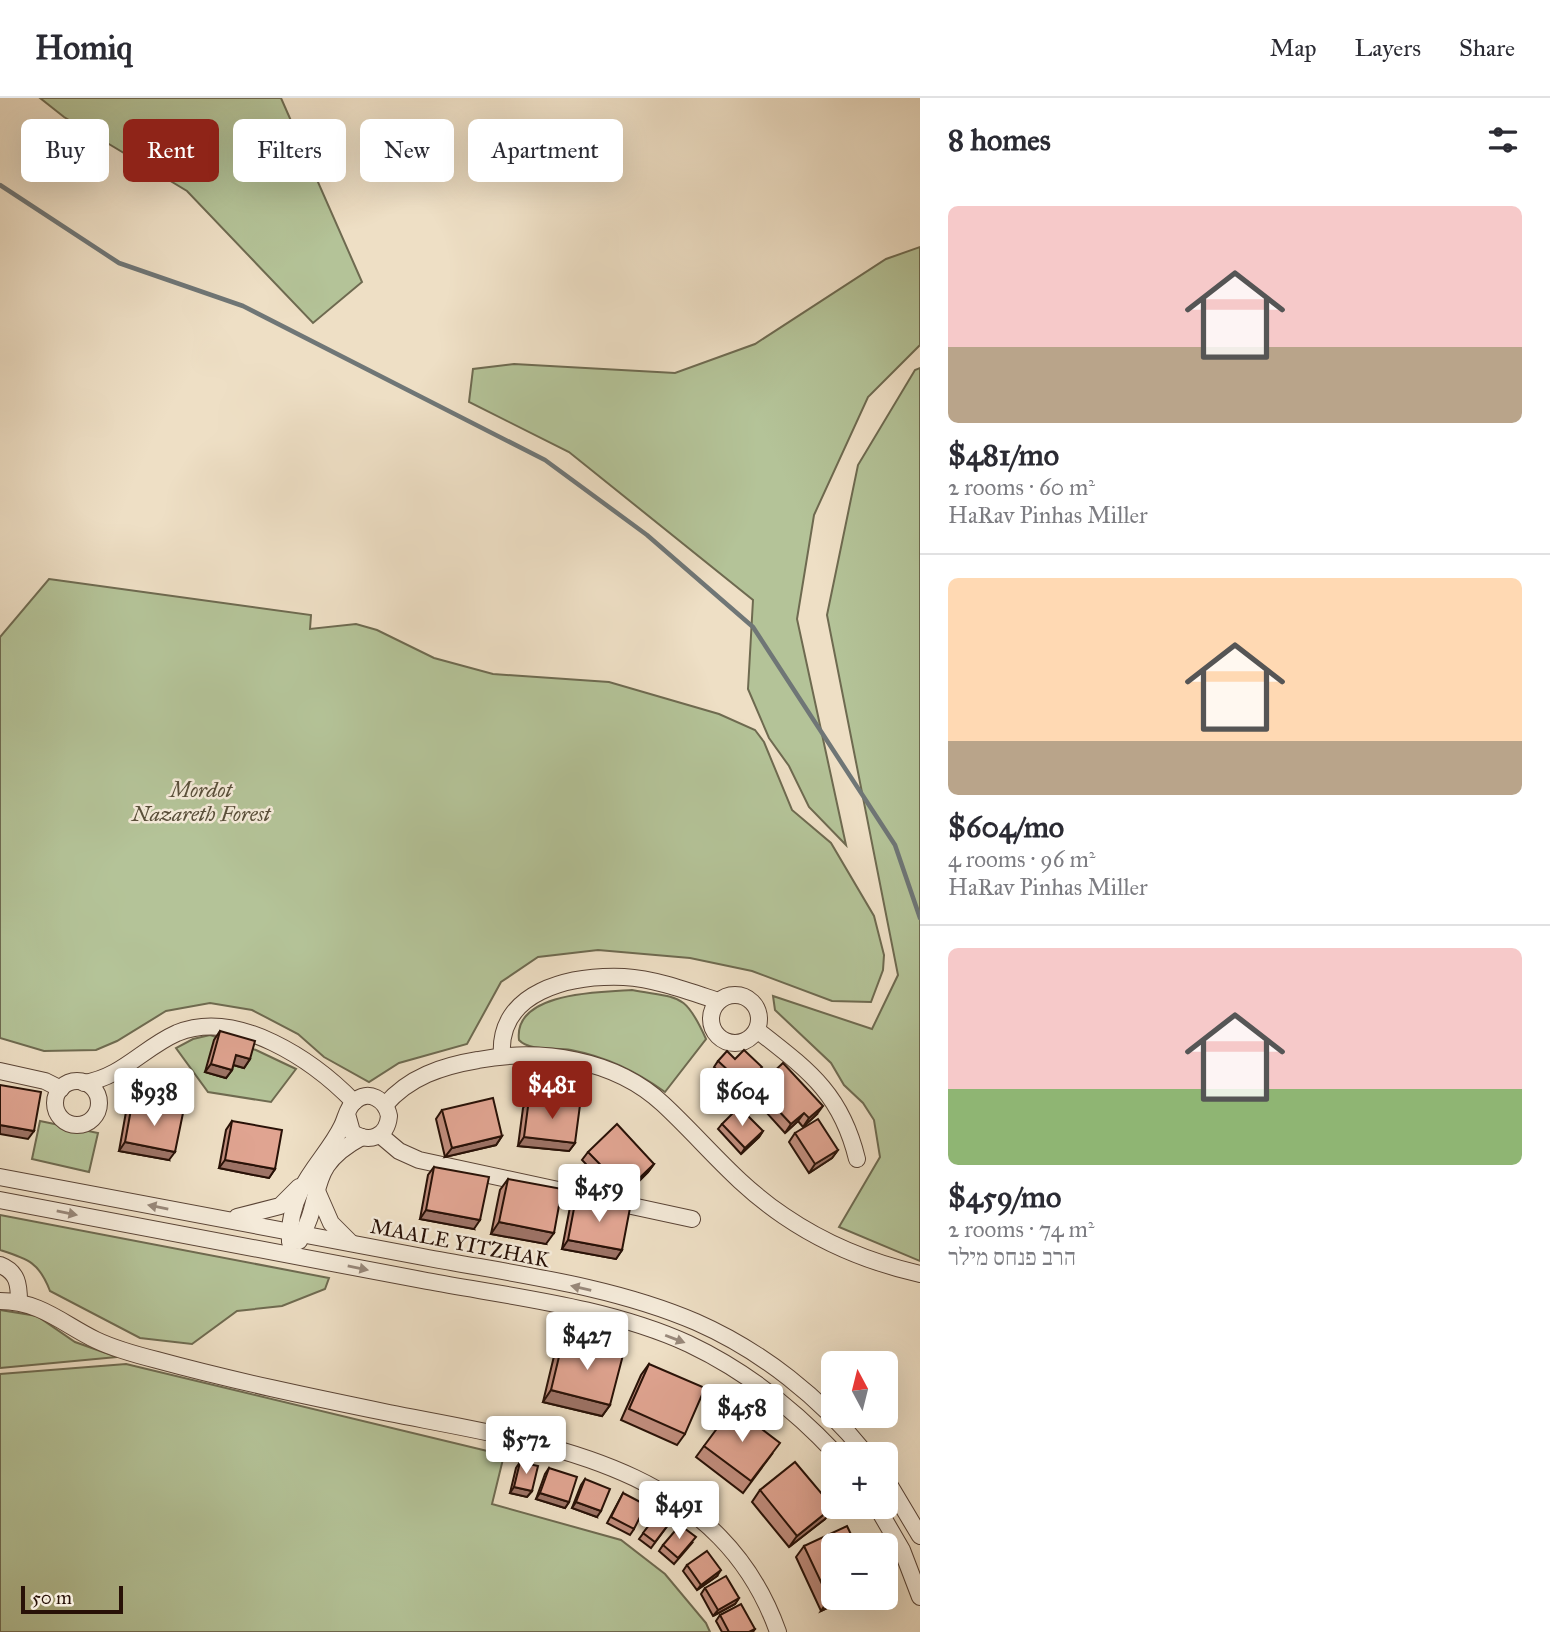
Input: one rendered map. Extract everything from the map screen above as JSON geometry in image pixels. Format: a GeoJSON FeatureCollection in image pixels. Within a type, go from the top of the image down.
{"type":"FeatureCollection","features":[{"type":"Feature","properties":{"kind":"street"},"geometry":{"type":"LineString","coordinates":[[502,1056],[500,1038],[514,1009],[547,989],[572,982],[625,977],[690,991],[718,1001],[733,994],[750,999],[759,1014],[757,1030],[744,1042],[727,1042],[720,1038],[711,1023],[718,1001]]}},
{"type":"Feature","properties":{"kind":"street"},"geometry":{"type":"LineString","coordinates":[[123,1070],[87,1122],[67,1122],[55,1105],[61,1089],[69,1083],[84,1083],[112,1076],[146,1051],[179,1032],[220,1028],[244,1031],[300,1056],[332,1079],[350,1108],[348,1126],[362,1137]]}},
{"type":"Feature","properties":{"kind":"street"},"geometry":{"type":"LineString","coordinates":[[757,1030],[818,1079],[830,1094],[847,1124],[857,1159]]}},
{"type":"Feature","properties":{"kind":"street"},"geometry":{"type":"LineString","coordinates":[[380,1135],[388,1124],[386,1105],[402,1087],[435,1071],[502,1056],[584,1062],[640,1086],[662,1103],[723,1168],[784,1216],[814,1235],[859,1256],[920,1274]]}},
{"type":"Feature","properties":{"kind":"street"},"geometry":{"type":"LineString","coordinates":[[0,1072],[32,1078],[61,1089]]}},
{"type":"Feature","properties":{"kind":"street"},"geometry":{"type":"LineString","coordinates":[[84,1083],[95,1091],[99,1105]]}},
{"type":"Feature","properties":{"kind":"street"},"geometry":{"type":"LineString","coordinates":[[225,1219],[280,1206],[312,1181],[350,1108],[371,1096],[386,1105]]}},
{"type":"Feature","properties":{"kind":"street"},"geometry":{"type":"LineString","coordinates":[[290,1255],[296,1233],[294,1207],[312,1181],[332,1158],[362,1137],[380,1135],[400,1151],[419,1160],[692,1219]]}},
{"type":"Feature","properties":{"kind":"street","name":"MAALE YITZHAK"},"geometry":{"type":"LineString","coordinates":[[0,1177],[599,1292],[695,1322],[747,1349],[797,1384],[854,1442]]}},
{"type":"Feature","properties":{"kind":"street"},"geometry":{"type":"LineString","coordinates":[[312,1181],[323,1209],[351,1243]]}},
{"type":"Feature","properties":{"kind":"street","name":"MAALE YITZHAK"},"geometry":{"type":"LineString","coordinates":[[0,1200],[534,1301],[655,1331],[710,1355],[765,1388],[823,1442]]}},
{"type":"Feature","properties":{"kind":"street"},"geometry":{"type":"LineString","coordinates":[[0,1265],[8,1268],[17,1279],[19,1302]]}},
{"type":"Feature","properties":{"kind":"street"},"geometry":{"type":"LineString","coordinates":[[0,1301],[19,1302],[56,1315],[97,1340],[154,1360],[280,1391],[563,1449],[632,1475],[664,1491],[690,1510],[736,1556],[767,1602],[778,1632]]}},
{"type":"Feature","properties":{"kind":"street"},"geometry":{"type":"LineString","coordinates":[[898,1499],[920,1536]]}},
{"type":"Feature","properties":{"kind":"street"},"geometry":{"type":"LineString","coordinates":[[884,1519],[902,1550],[920,1597]]}},
{"type":"Feature","properties":{"kind":"green space"},"geometry":{"type":"Polygon","coordinates":[[[40,98],[281,98],[290,119],[233,119],[233,182],[318,182],[362,282],[313,323],[187,191],[172,182],[219,182],[219,119],[123,119],[123,152],[109,144],[109,119],[64,117],[40,98]]]}},
{"type":"Feature","properties":{"kind":"green space"},"geometry":{"type":"Polygon","coordinates":[[[920,247],[920,345],[868,397],[814,515],[797,619],[846,845],[809,807],[789,766],[769,738],[748,689],[753,600],[569,452],[469,402],[473,369],[514,364],[675,373],[755,344],[886,259],[920,247]]]}},
{"type":"Feature","properties":{"kind":"green space"},"geometry":{"type":"Polygon","coordinates":[[[920,368],[920,1261],[839,1227],[880,1157],[874,1120],[863,1103],[844,1085],[831,1063],[775,1010],[773,996],[872,1029],[898,975],[827,615],[858,465],[915,370],[920,368]]]}},
{"type":"Feature","properties":{"kind":"green space","name":"Mordot Nazareth Forest"},"geometry":{"type":"Polygon","coordinates":[[[49,579],[311,615],[310,629],[356,624],[377,630],[434,658],[493,674],[609,682],[719,714],[755,730],[764,742],[792,810],[831,843],[874,916],[884,955],[883,970],[871,1002],[832,1001],[752,971],[690,958],[598,950],[538,957],[501,982],[467,1044],[399,1063],[369,1082],[324,1057],[298,1034],[252,1010],[210,1003],[166,1011],[117,1041],[96,1050],[44,1051],[0,1038],[0,637],[49,579]]]}},
{"type":"Feature","properties":{"kind":"green space"},"geometry":{"type":"Polygon","coordinates":[[[632,990],[679,1000],[692,1013],[706,1039],[665,1092],[632,1071],[609,1061],[571,1050],[530,1046],[519,1040],[521,1024],[530,1012],[544,1004],[581,994],[632,990]]]}},
{"type":"Feature","properties":{"kind":"green space"},"geometry":{"type":"Polygon","coordinates":[[[210,1035],[256,1050],[296,1069],[271,1102],[208,1092],[176,1048],[193,1039],[210,1035]]]}},
{"type":"Feature","properties":{"kind":"green space"},"geometry":{"type":"Polygon","coordinates":[[[40,1121],[98,1133],[89,1172],[32,1159],[40,1121]]]}},
{"type":"Feature","properties":{"kind":"green space"},"geometry":{"type":"Polygon","coordinates":[[[0,1215],[329,1278],[325,1289],[282,1306],[237,1311],[192,1344],[140,1338],[50,1291],[46,1281],[31,1263],[0,1250],[0,1215]]]}},
{"type":"Feature","properties":{"kind":"green space"},"geometry":{"type":"Polygon","coordinates":[[[0,1310],[37,1316],[75,1342],[117,1357],[0,1368],[0,1310]]]}},
{"type":"Feature","properties":{"kind":"green space"},"geometry":{"type":"Polygon","coordinates":[[[126,1364],[504,1455],[492,1504],[621,1540],[665,1574],[706,1623],[710,1632],[0,1632],[0,1374],[126,1364]]]}},
{"type":"Feature","properties":{"kind":"building"},"geometry":{"type":"Polygon","coordinates":[[[220,1031],[255,1041],[250,1059],[236,1055],[232,1070],[211,1064],[220,1031]]]}},
{"type":"Feature","properties":{"kind":"building"},"geometry":{"type":"Polygon","coordinates":[[[744,1050],[762,1067],[745,1086],[718,1061],[727,1051],[735,1059],[744,1050]]]}},
{"type":"Feature","properties":{"kind":"building"},"geometry":{"type":"Polygon","coordinates":[[[783,1063],[823,1106],[809,1118],[804,1113],[791,1124],[762,1093],[772,1084],[767,1078],[783,1063]]]}},
{"type":"Feature","properties":{"kind":"building"},"geometry":{"type":"Polygon","coordinates":[[[0,1085],[41,1092],[34,1131],[0,1125],[0,1085]]]}},
{"type":"Feature","properties":{"kind":"building"},"geometry":{"type":"Polygon","coordinates":[[[493,1098],[502,1136],[452,1148],[442,1110],[493,1098]]]}},
{"type":"Feature","properties":{"kind":"building"},"geometry":{"type":"Polygon","coordinates":[[[529,1099],[580,1105],[575,1143],[524,1137],[529,1099]]]}},
{"type":"Feature","properties":{"kind":"building"},"geometry":{"type":"Polygon","coordinates":[[[132,1104],[183,1113],[175,1152],[125,1142],[132,1104]]]}},
{"type":"Feature","properties":{"kind":"building"},"geometry":{"type":"Polygon","coordinates":[[[739,1107],[763,1131],[745,1148],[722,1124],[739,1107]]]}},
{"type":"Feature","properties":{"kind":"building"},"geometry":{"type":"Polygon","coordinates":[[[818,1119],[838,1150],[815,1164],[795,1133],[818,1119]]]}},
{"type":"Feature","properties":{"kind":"building"},"geometry":{"type":"Polygon","coordinates":[[[232,1121],[282,1130],[275,1169],[225,1160],[232,1121]]]}},
{"type":"Feature","properties":{"kind":"building"},"geometry":{"type":"Polygon","coordinates":[[[617,1124],[654,1164],[626,1191],[588,1152],[617,1124]]]}},
{"type":"Feature","properties":{"kind":"building"},"geometry":{"type":"Polygon","coordinates":[[[434,1167],[489,1177],[480,1220],[426,1210],[434,1167]]]}},
{"type":"Feature","properties":{"kind":"building"},"geometry":{"type":"Polygon","coordinates":[[[508,1179],[562,1189],[554,1233],[499,1222],[508,1179]]]}},
{"type":"Feature","properties":{"kind":"building"},"geometry":{"type":"Polygon","coordinates":[[[576,1198],[630,1208],[622,1250],[568,1240],[576,1198]]]}},
{"type":"Feature","properties":{"kind":"building"},"geometry":{"type":"Polygon","coordinates":[[[563,1340],[623,1355],[610,1405],[551,1390],[563,1340]]]}},
{"type":"Feature","properties":{"kind":"building"},"geometry":{"type":"Polygon","coordinates":[[[649,1364],[705,1388],[685,1434],[629,1409],[649,1364]]]}},
{"type":"Feature","properties":{"kind":"building"},"geometry":{"type":"Polygon","coordinates":[[[733,1407],[780,1443],[751,1481],[704,1446],[733,1407]]]}},
{"type":"Feature","properties":{"kind":"building"},"geometry":{"type":"Polygon","coordinates":[[[520,1462],[538,1466],[532,1491],[514,1487],[520,1462]]]}},
{"type":"Feature","properties":{"kind":"building"},"geometry":{"type":"Polygon","coordinates":[[[795,1462],[821,1493],[821,1517],[797,1536],[760,1490],[795,1462]]]}},
{"type":"Feature","properties":{"kind":"building"},"geometry":{"type":"Polygon","coordinates":[[[549,1468],[577,1477],[569,1502],[540,1493],[549,1468]]]}},
{"type":"Feature","properties":{"kind":"building"},"geometry":{"type":"Polygon","coordinates":[[[585,1479],[610,1489],[601,1511],[576,1502],[585,1479]]]}},
{"type":"Feature","properties":{"kind":"building"},"geometry":{"type":"Polygon","coordinates":[[[623,1493],[646,1505],[634,1529],[611,1517],[623,1493]]]}},
{"type":"Feature","properties":{"kind":"building"},"geometry":{"type":"Polygon","coordinates":[[[659,1512],[671,1521],[655,1542],[643,1533],[659,1512]]]}},
{"type":"Feature","properties":{"kind":"building"},"geometry":{"type":"Polygon","coordinates":[[[680,1525],[696,1537],[678,1558],[663,1545],[680,1525]]]}},
{"type":"Feature","properties":{"kind":"building"},"geometry":{"type":"Polygon","coordinates":[[[847,1526],[850,1533],[832,1533],[847,1526]]]}},
{"type":"Feature","properties":{"kind":"building"},"geometry":{"type":"Polygon","coordinates":[[[821,1538],[821,1582],[804,1546],[821,1538]]]}},
{"type":"Feature","properties":{"kind":"building"},"geometry":{"type":"Polygon","coordinates":[[[707,1551],[721,1570],[701,1585],[687,1565],[707,1551]]]}},
{"type":"Feature","properties":{"kind":"building"},"geometry":{"type":"Polygon","coordinates":[[[726,1576],[739,1598],[718,1610],[705,1588],[726,1576]]]}},
{"type":"Feature","properties":{"kind":"building"},"geometry":{"type":"Polygon","coordinates":[[[741,1604],[755,1629],[749,1632],[729,1632],[720,1615],[741,1604]]]}},
{"type":"Feature","properties":{"kind":"waterway"},"geometry":{"type":"LineString","coordinates":[[0,185],[119,263],[243,306],[545,460],[647,535],[753,627],[895,845],[920,918]]}}]}
